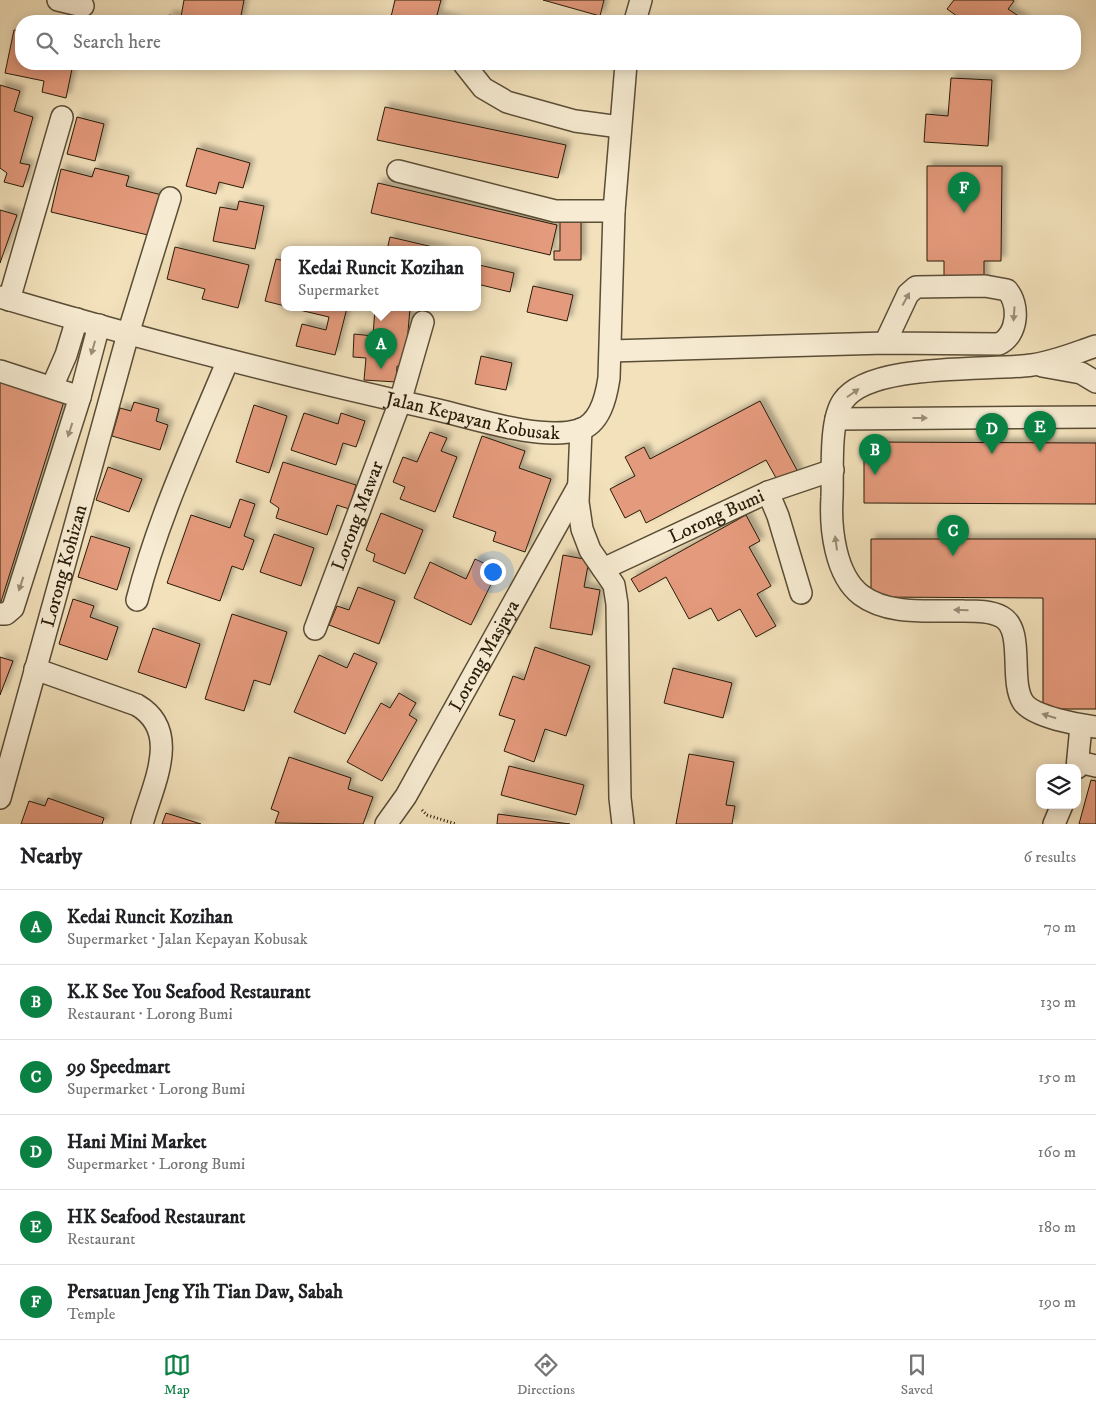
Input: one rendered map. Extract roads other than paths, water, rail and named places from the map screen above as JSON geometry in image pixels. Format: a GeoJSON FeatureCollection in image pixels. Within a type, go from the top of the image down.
{"type":"FeatureCollection","features":[{"type":"Feature","properties":{"kind":"street"},"geometry":{"type":"LineString","coordinates":[[58,0],[83,6]]}},
{"type":"Feature","properties":{"kind":"street"},"geometry":{"type":"LineString","coordinates":[[637,15],[641,0]]}},
{"type":"Feature","properties":{"kind":"street"},"geometry":{"type":"LineString","coordinates":[[469,70],[483,88],[507,102],[575,121],[620,127]]}},
{"type":"Feature","properties":{"kind":"street","name":"Jalan Kepayan Kobusak"},"geometry":{"type":"LineString","coordinates":[[5,298],[128,334],[400,402],[531,431],[566,433],[581,430],[598,416],[607,394],[611,351],[614,212],[625,70]]}},
{"type":"Feature","properties":{"kind":"street"},"geometry":{"type":"LineString","coordinates":[[5,298],[62,117]]}},
{"type":"Feature","properties":{"kind":"street"},"geometry":{"type":"LineString","coordinates":[[398,170],[555,211],[614,212]]}},
{"type":"Feature","properties":{"kind":"street","name":"Lorong Kohizan"},"geometry":{"type":"LineString","coordinates":[[0,798],[128,334],[170,198]]}},
{"type":"Feature","properties":{"kind":"street"},"geometry":{"type":"LineString","coordinates":[[611,351],[885,343],[999,344],[1011,335],[1015,319],[1013,297],[1007,290],[985,286],[916,287],[908,294],[885,343]]}},
{"type":"Feature","properties":{"kind":"street"},"geometry":{"type":"LineString","coordinates":[[52,387],[66,355],[77,319]]}},
{"type":"Feature","properties":{"kind":"street","name":"Lorong Mawar"},"geometry":{"type":"LineString","coordinates":[[315,629],[400,402],[422,322]]}},
{"type":"Feature","properties":{"kind":"street"},"geometry":{"type":"LineString","coordinates":[[0,614],[6,614],[13,608],[80,397],[99,325]]}},
{"type":"Feature","properties":{"kind":"street"},"geometry":{"type":"LineString","coordinates":[[1034,365],[1096,346]]}},
{"type":"Feature","properties":{"kind":"street"},"geometry":{"type":"LineString","coordinates":[[137,600],[144,572],[165,514],[228,360]]}},
{"type":"Feature","properties":{"kind":"street"},"geometry":{"type":"LineString","coordinates":[[1084,765],[1088,726],[1035,712],[1024,703],[1016,682],[1014,636],[1011,627],[1004,618],[980,611],[892,609],[875,603],[861,594],[840,569],[831,509],[836,419],[843,401],[852,392],[882,379],[934,369],[1034,365],[1081,373],[1096,382]]}},
{"type":"Feature","properties":{"kind":"street"},"geometry":{"type":"LineString","coordinates":[[0,371],[80,397]]}},
{"type":"Feature","properties":{"kind":"street"},"geometry":{"type":"LineString","coordinates":[[836,419],[1096,417]]}},
{"type":"Feature","properties":{"kind":"street","name":"Lorong Masjaya"},"geometry":{"type":"LineString","coordinates":[[581,430],[578,486],[584,539],[614,585],[617,604],[620,798],[623,824]]}},
{"type":"Feature","properties":{"kind":"street","name":"Lorong Bumi"},"geometry":{"type":"LineString","coordinates":[[603,569],[768,492],[833,470]]}},
{"type":"Feature","properties":{"kind":"street","name":"Lorong Masjaya"},"geometry":{"type":"LineString","coordinates":[[386,824],[406,796],[578,486]]}},
{"type":"Feature","properties":{"kind":"street"},"geometry":{"type":"LineString","coordinates":[[768,492],[778,516],[802,593]]}},
{"type":"Feature","properties":{"kind":"street"},"geometry":{"type":"LineString","coordinates":[[35,669],[137,705],[150,712],[157,721],[161,731],[161,755],[142,824]]}},
{"type":"Feature","properties":{"kind":"street"},"geometry":{"type":"LineString","coordinates":[[1054,824],[1060,809]]}},
{"type":"Feature","properties":{"kind":"place","name":"Persatuan Jeng Yih Tian Daw, Sabah"},"geometry":{"type":"Point","coordinates":[964,213]}},
{"type":"Feature","properties":{"kind":"place","name":"Kedai Runcit Kozihan"},"geometry":{"type":"Point","coordinates":[381,369]}},
{"type":"Feature","properties":{"kind":"place","name":"HK Seafood Restaurant"},"geometry":{"type":"Point","coordinates":[1040,452]}},
{"type":"Feature","properties":{"kind":"place","name":"Hani Mini Market"},"geometry":{"type":"Point","coordinates":[992,454]}},
{"type":"Feature","properties":{"kind":"place","name":"K.K See You Seafood Restaurant"},"geometry":{"type":"Point","coordinates":[875,475]}},
{"type":"Feature","properties":{"kind":"place","name":"99 Speedmart"},"geometry":{"type":"Point","coordinates":[953,556]}}]}
